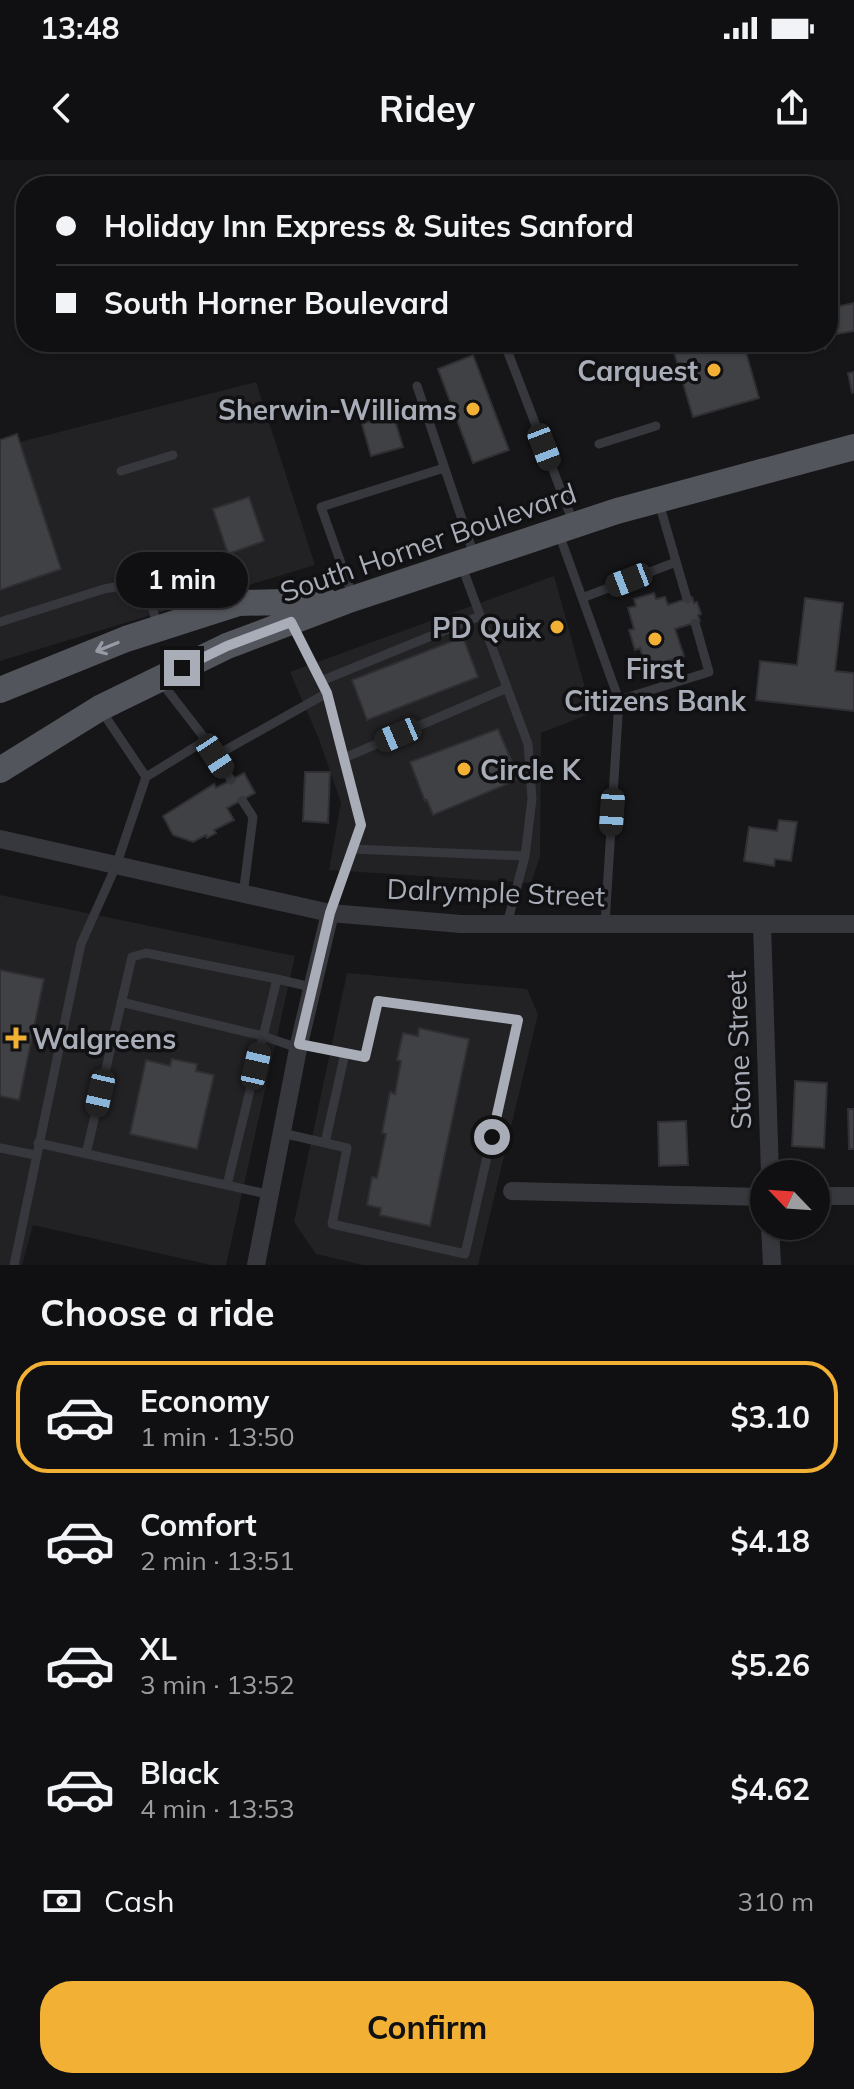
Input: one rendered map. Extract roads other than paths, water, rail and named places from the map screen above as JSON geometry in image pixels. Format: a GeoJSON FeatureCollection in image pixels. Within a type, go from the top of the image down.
{"type":"FeatureCollection","features":[{"type":"Feature","properties":{"kind":"main road","name":"South Horner Boulevard"},"geometry":{"type":"LineString","coordinates":[[0,770],[100,708],[159,679],[227,646],[350,599],[658,500],[854,447]]}},
{"type":"Feature","properties":{"kind":"main road"},"geometry":{"type":"LineString","coordinates":[[0,690],[159,629],[238,603],[350,599]]}},
{"type":"Feature","properties":{"kind":"street","name":"Dalrymple Street"},"geometry":{"type":"LineString","coordinates":[[0,839],[330,913],[461,924],[854,924]]}},
{"type":"Feature","properties":{"kind":"street"},"geometry":{"type":"LineString","coordinates":[[256,1265],[298,1046],[330,913]]}},
{"type":"Feature","properties":{"kind":"street","name":"Stone Street"},"geometry":{"type":"LineString","coordinates":[[762,925],[770,1160]]}},
{"type":"Feature","properties":{"kind":"street"},"geometry":{"type":"LineString","coordinates":[[512,1191],[750,1197]]}},
{"type":"Feature","properties":{"kind":"street"},"geometry":{"type":"LineString","coordinates":[[830,1196],[854,1196]]}},
{"type":"Feature","properties":{"kind":"street"},"geometry":{"type":"LineString","coordinates":[[771,1240],[772,1265]]}},
{"type":"Feature","properties":{"kind":"lane"},"geometry":{"type":"LineString","coordinates":[[507,352],[566,528],[582,598],[619,700],[605,924]]}},
{"type":"Feature","properties":{"kind":"lane"},"geometry":{"type":"LineString","coordinates":[[417,386],[444,468],[480,616],[528,744],[532,799],[525,856],[507,924]]}},
{"type":"Feature","properties":{"kind":"lane"},"geometry":{"type":"LineString","coordinates":[[599,444],[656,426]]}},
{"type":"Feature","properties":{"kind":"lane"},"geometry":{"type":"LineString","coordinates":[[121,471],[173,455]]}},
{"type":"Feature","properties":{"kind":"lane"},"geometry":{"type":"LineString","coordinates":[[350,599],[321,507],[444,468]]}},
{"type":"Feature","properties":{"kind":"lane"},"geometry":{"type":"LineString","coordinates":[[658,500],[687,599]]}},
{"type":"Feature","properties":{"kind":"lane"},"geometry":{"type":"LineString","coordinates":[[582,598],[676,562]]}},
{"type":"Feature","properties":{"kind":"lane"},"geometry":{"type":"LineString","coordinates":[[0,622],[104,589],[133,584],[148,594],[159,629]]}},
{"type":"Feature","properties":{"kind":"lane"},"geometry":{"type":"LineString","coordinates":[[321,681],[480,616]]}},
{"type":"Feature","properties":{"kind":"lane"},"geometry":{"type":"LineString","coordinates":[[291,622],[327,693],[361,825],[330,913]]}},
{"type":"Feature","properties":{"kind":"lane"},"geometry":{"type":"LineString","coordinates":[[619,700],[709,672],[695,623]]}},
{"type":"Feature","properties":{"kind":"lane"},"geometry":{"type":"LineString","coordinates":[[159,679],[206,740],[231,780]]}},
{"type":"Feature","properties":{"kind":"lane"},"geometry":{"type":"LineString","coordinates":[[344,758],[507,688]]}},
{"type":"Feature","properties":{"kind":"lane"},"geometry":{"type":"LineString","coordinates":[[215,756],[327,693]]}},
{"type":"Feature","properties":{"kind":"lane"},"geometry":{"type":"LineString","coordinates":[[100,708],[146,777]]}},
{"type":"Feature","properties":{"kind":"lane"},"geometry":{"type":"LineString","coordinates":[[14,1265],[81,944],[116,866],[146,777],[206,740]]}},
{"type":"Feature","properties":{"kind":"lane"},"geometry":{"type":"LineString","coordinates":[[242,800],[253,817],[243,895]]}},
{"type":"Feature","properties":{"kind":"lane"},"geometry":{"type":"LineString","coordinates":[[352,849],[525,856]]}},
{"type":"Feature","properties":{"kind":"lane"},"geometry":{"type":"LineString","coordinates":[[86,1154],[132,957],[139,953],[311,987]]}},
{"type":"Feature","properties":{"kind":"lane"},"geometry":{"type":"LineString","coordinates":[[227,1185],[277,979]]}},
{"type":"Feature","properties":{"kind":"lane"},"geometry":{"type":"LineString","coordinates":[[121,1002],[298,1046],[365,1057],[378,1001],[518,1020],[465,1254],[332,1224],[347,1148],[282,1133]]}},
{"type":"Feature","properties":{"kind":"lane"},"geometry":{"type":"LineString","coordinates":[[325,1143],[345,1053]]}},
{"type":"Feature","properties":{"kind":"lane"},"geometry":{"type":"LineString","coordinates":[[38,1143],[271,1195]]}},
{"type":"Feature","properties":{"kind":"lane"},"geometry":{"type":"LineString","coordinates":[[0,1148],[35,1155]]}},
{"type":"Feature","properties":{"kind":"place","name":"Carquest"},"geometry":{"type":"Point","coordinates":[714,370]}},
{"type":"Feature","properties":{"kind":"place","name":"Sherwin-Williams"},"geometry":{"type":"Point","coordinates":[473,409]}},
{"type":"Feature","properties":{"kind":"place","name":"PD Quix"},"geometry":{"type":"Point","coordinates":[557,627]}},
{"type":"Feature","properties":{"kind":"place","name":"First Citizens Bank"},"geometry":{"type":"Point","coordinates":[655,639]}},
{"type":"Feature","properties":{"kind":"place","name":"Circle K"},"geometry":{"type":"Point","coordinates":[464,769]}},
{"type":"Feature","properties":{"kind":"place","name":"Walgreens"},"geometry":{"type":"Point","coordinates":[16,1038]}}]}
